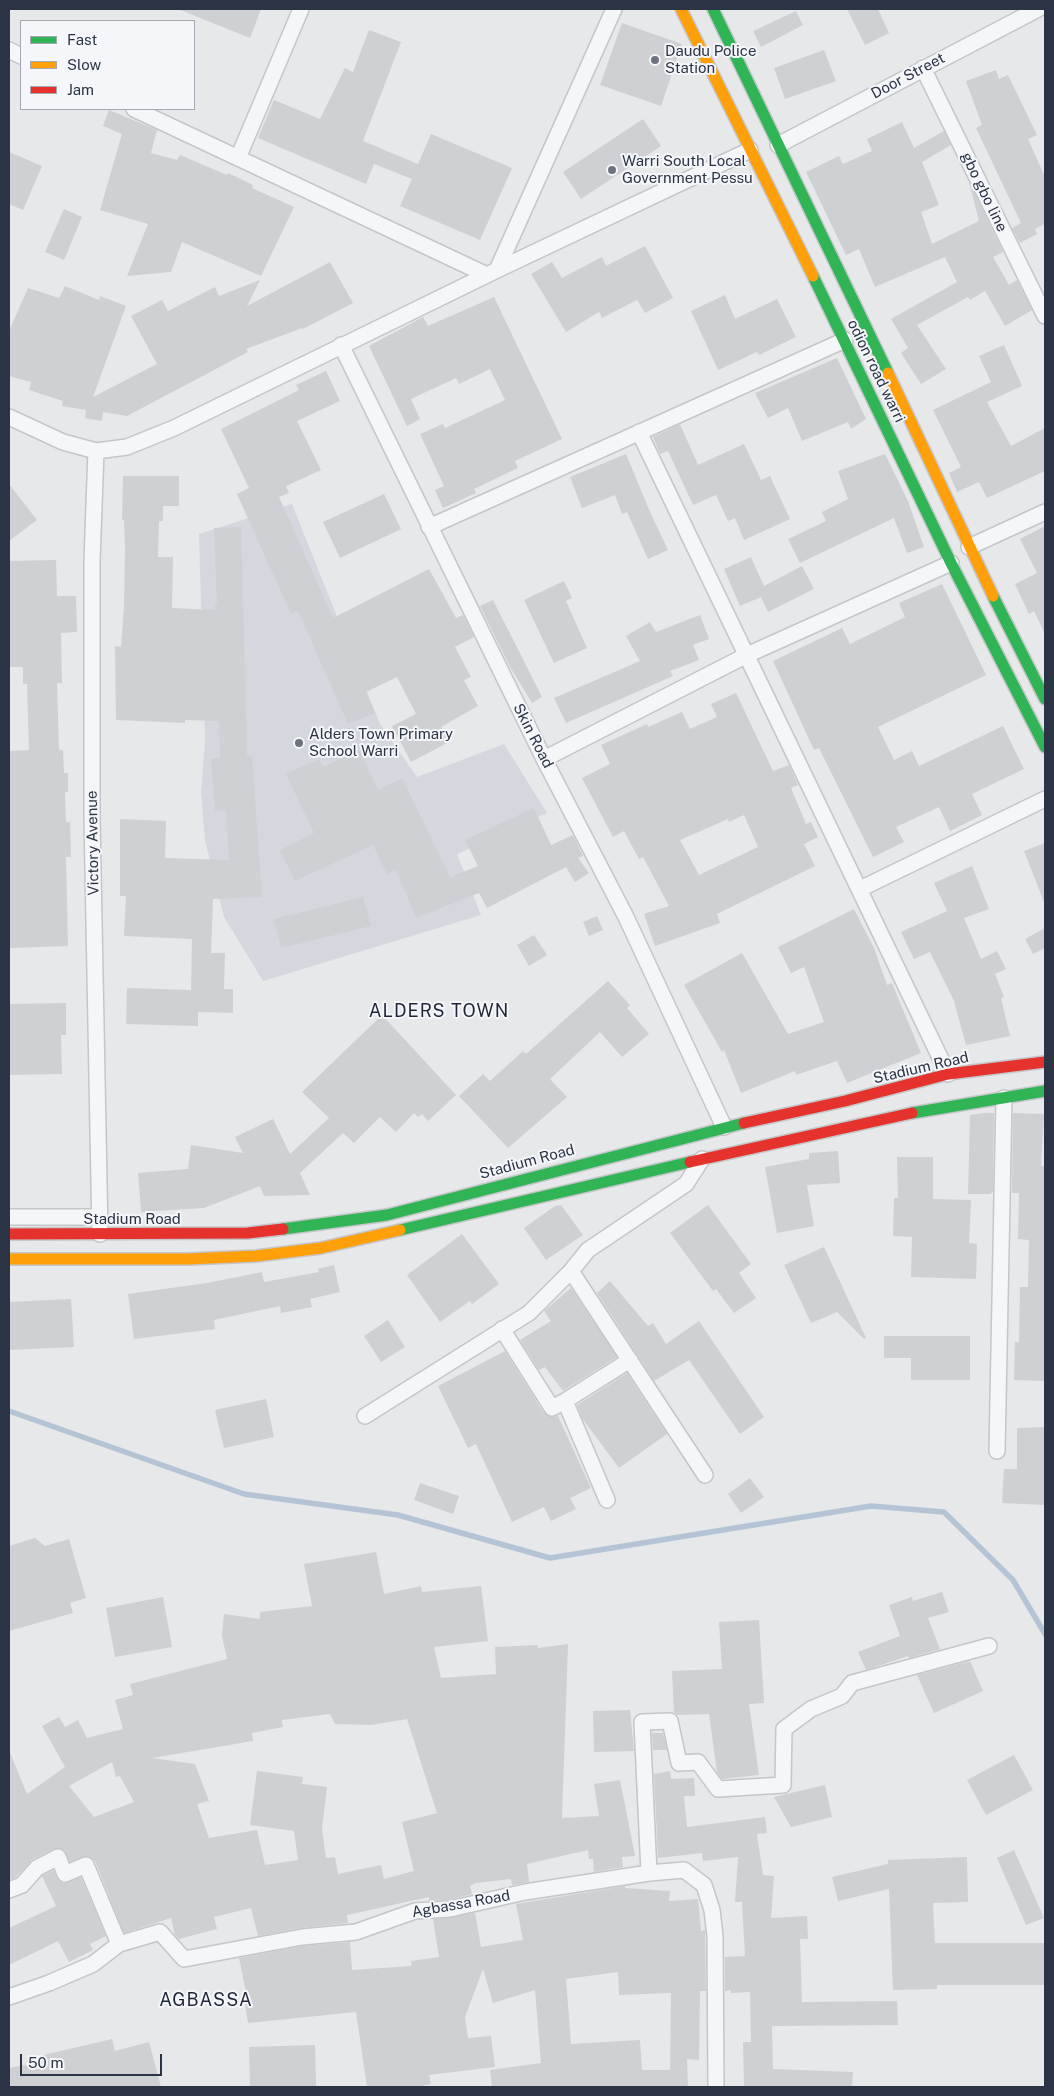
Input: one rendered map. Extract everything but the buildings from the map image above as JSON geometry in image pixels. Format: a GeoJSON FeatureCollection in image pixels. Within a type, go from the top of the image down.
{"type":"FeatureCollection","features":[{"type":"Feature","properties":{"kind":"main road","name":"odion road warri"},"geometry":{"type":"LineString","coordinates":[[681,9],[844,340],[951,563],[1045,747]]}},
{"type":"Feature","properties":{"kind":"main road","name":"odion road warri"},"geometry":{"type":"LineString","coordinates":[[713,9],[862,316],[969,547],[1045,699]]}},
{"type":"Feature","properties":{"kind":"main road","name":"Stadium Road"},"geometry":{"type":"LineString","coordinates":[[9,1234],[248,1233],[388,1215],[724,1127],[845,1101],[948,1074],[1045,1062]]}},
{"type":"Feature","properties":{"kind":"main road"},"geometry":{"type":"LineString","coordinates":[[9,1259],[188,1259],[256,1256],[321,1248],[387,1234],[478,1210],[935,1108],[1045,1091]]}},
{"type":"Feature","properties":{"kind":"street"},"geometry":{"type":"LineString","coordinates":[[238,158],[301,9]]}},
{"type":"Feature","properties":{"kind":"street"},"geometry":{"type":"LineString","coordinates":[[492,272],[614,9]]}},
{"type":"Feature","properties":{"kind":"street","name":"Door Street"},"geometry":{"type":"LineString","coordinates":[[778,145],[924,68],[1008,15],[1038,9]]}},
{"type":"Feature","properties":{"kind":"street","name":"gbo gbo line"},"geometry":{"type":"LineString","coordinates":[[924,68],[1045,316]]}},
{"type":"Feature","properties":{"kind":"street"},"geometry":{"type":"LineString","coordinates":[[136,110],[492,272]]}},
{"type":"Feature","properties":{"kind":"street"},"geometry":{"type":"LineString","coordinates":[[9,417],[63,442],[96,451],[127,447],[174,428],[492,272],[750,150]]}},
{"type":"Feature","properties":{"kind":"street"},"geometry":{"type":"LineString","coordinates":[[429,528],[844,340]]}},
{"type":"Feature","properties":{"kind":"street","name":"Skin Road"},"geometry":{"type":"LineString","coordinates":[[341,345],[429,528],[544,759],[626,917],[724,1127]]}},
{"type":"Feature","properties":{"kind":"street"},"geometry":{"type":"LineString","coordinates":[[639,432],[948,1074]]}},
{"type":"Feature","properties":{"kind":"street","name":"Victory Avenue"},"geometry":{"type":"LineString","coordinates":[[96,451],[92,561],[92,817],[100,1234]]}},
{"type":"Feature","properties":{"kind":"street"},"geometry":{"type":"LineString","coordinates":[[969,547],[1045,512]]}},
{"type":"Feature","properties":{"kind":"street"},"geometry":{"type":"LineString","coordinates":[[544,759],[747,655],[951,563]]}},
{"type":"Feature","properties":{"kind":"street"},"geometry":{"type":"LineString","coordinates":[[860,889],[1045,799]]}},
{"type":"Feature","properties":{"kind":"street"},"geometry":{"type":"LineString","coordinates":[[997,1451],[1004,1098]]}},
{"type":"Feature","properties":{"kind":"street"},"geometry":{"type":"LineString","coordinates":[[365,1416],[529,1313],[571,1271],[588,1250],[686,1184],[702,1159]]}},
{"type":"Feature","properties":{"kind":"street"},"geometry":{"type":"LineString","coordinates":[[9,1217],[100,1217]]}},
{"type":"Feature","properties":{"kind":"street"},"geometry":{"type":"LineString","coordinates":[[571,1271],[705,1475]]}},
{"type":"Feature","properties":{"kind":"street"},"geometry":{"type":"LineString","coordinates":[[502,1329],[552,1408],[630,1360]]}},
{"type":"Feature","properties":{"kind":"street"},"geometry":{"type":"LineString","coordinates":[[565,1401],[607,1500]]}},
{"type":"Feature","properties":{"kind":"street"},"geometry":{"type":"LineString","coordinates":[[650,1873],[642,1722],[670,1721],[679,1763],[698,1762],[718,1789],[783,1785],[784,1729],[812,1709],[842,1696],[852,1683],[989,1646]]}},
{"type":"Feature","properties":{"kind":"street"},"geometry":{"type":"LineString","coordinates":[[9,1890],[22,1885],[37,1868],[58,1857],[64,1874],[86,1865],[119,1944]]}},
{"type":"Feature","properties":{"kind":"street","name":"Agbassa Road"},"geometry":{"type":"LineString","coordinates":[[9,1996],[49,1983],[93,1964],[119,1944],[160,1932],[184,1959],[302,1937],[356,1932],[415,1911],[450,1908],[525,1892],[650,1873],[684,1870],[704,1884],[708,1894],[715,1936],[716,2087]]}},
{"type":"Feature","properties":{"kind":"shaded area","name":"Alders Town Primary School Warri"},"geometry":{"type":"Polygon","coordinates":[[[292,504],[380,724],[417,777],[504,744],[547,813],[457,854],[481,915],[263,981],[224,917],[205,840],[201,792],[205,741],[199,534],[292,504]]]}},
{"type":"Feature","properties":{"kind":"waterway"},"geometry":{"type":"LineString","coordinates":[[9,1411],[244,1494],[398,1515],[550,1558],[871,1506],[944,1512],[1013,1580],[1045,1634]]}},
{"type":"Feature","properties":{"kind":"traffic: fast"},"geometry":{"type":"LineString","coordinates":[[713,9],[888,373]]}},
{"type":"Feature","properties":{"kind":"traffic: fast"},"geometry":{"type":"LineString","coordinates":[[813,276],[951,563],[1045,747]]}},
{"type":"Feature","properties":{"kind":"traffic: fast"},"geometry":{"type":"LineString","coordinates":[[993,596],[1045,699]]}},
{"type":"Feature","properties":{"kind":"traffic: fast"},"geometry":{"type":"LineString","coordinates":[[912,1113],[1045,1091]]}},
{"type":"Feature","properties":{"kind":"traffic: fast"},"geometry":{"type":"LineString","coordinates":[[283,1229],[387,1215],[744,1123]]}},
{"type":"Feature","properties":{"kind":"traffic: fast"},"geometry":{"type":"LineString","coordinates":[[400,1230],[690,1162]]}},
{"type":"Feature","properties":{"kind":"traffic: slow"},"geometry":{"type":"LineString","coordinates":[[681,9],[813,276]]}},
{"type":"Feature","properties":{"kind":"traffic: slow"},"geometry":{"type":"LineString","coordinates":[[888,373],[993,596]]}},
{"type":"Feature","properties":{"kind":"traffic: slow"},"geometry":{"type":"LineString","coordinates":[[9,1259],[188,1259],[256,1256],[321,1248],[400,1230]]}},
{"type":"Feature","properties":{"kind":"traffic: jam"},"geometry":{"type":"LineString","coordinates":[[744,1123],[845,1101],[948,1074],[1045,1062]]}},
{"type":"Feature","properties":{"kind":"traffic: jam"},"geometry":{"type":"LineString","coordinates":[[690,1162],[912,1113]]}},
{"type":"Feature","properties":{"kind":"traffic: jam"},"geometry":{"type":"LineString","coordinates":[[9,1234],[248,1233],[283,1229]]}},
{"type":"Feature","properties":{"kind":"place","name":"Daudu Police Station"},"geometry":{"type":"Point","coordinates":[655,60]}},
{"type":"Feature","properties":{"kind":"place","name":"Warri South Local Government Pessu"},"geometry":{"type":"Point","coordinates":[612,170]}},
{"type":"Feature","properties":{"kind":"place","name":"Alders Town Primary School Warri"},"geometry":{"type":"Point","coordinates":[299,743]}},
{"type":"Feature","properties":{"kind":"district","name":"ALDERS TOWN"},"geometry":{"type":"Point","coordinates":[439,1011]}},
{"type":"Feature","properties":{"kind":"district","name":"AGBASSA"},"geometry":{"type":"Point","coordinates":[206,2000]}}]}
